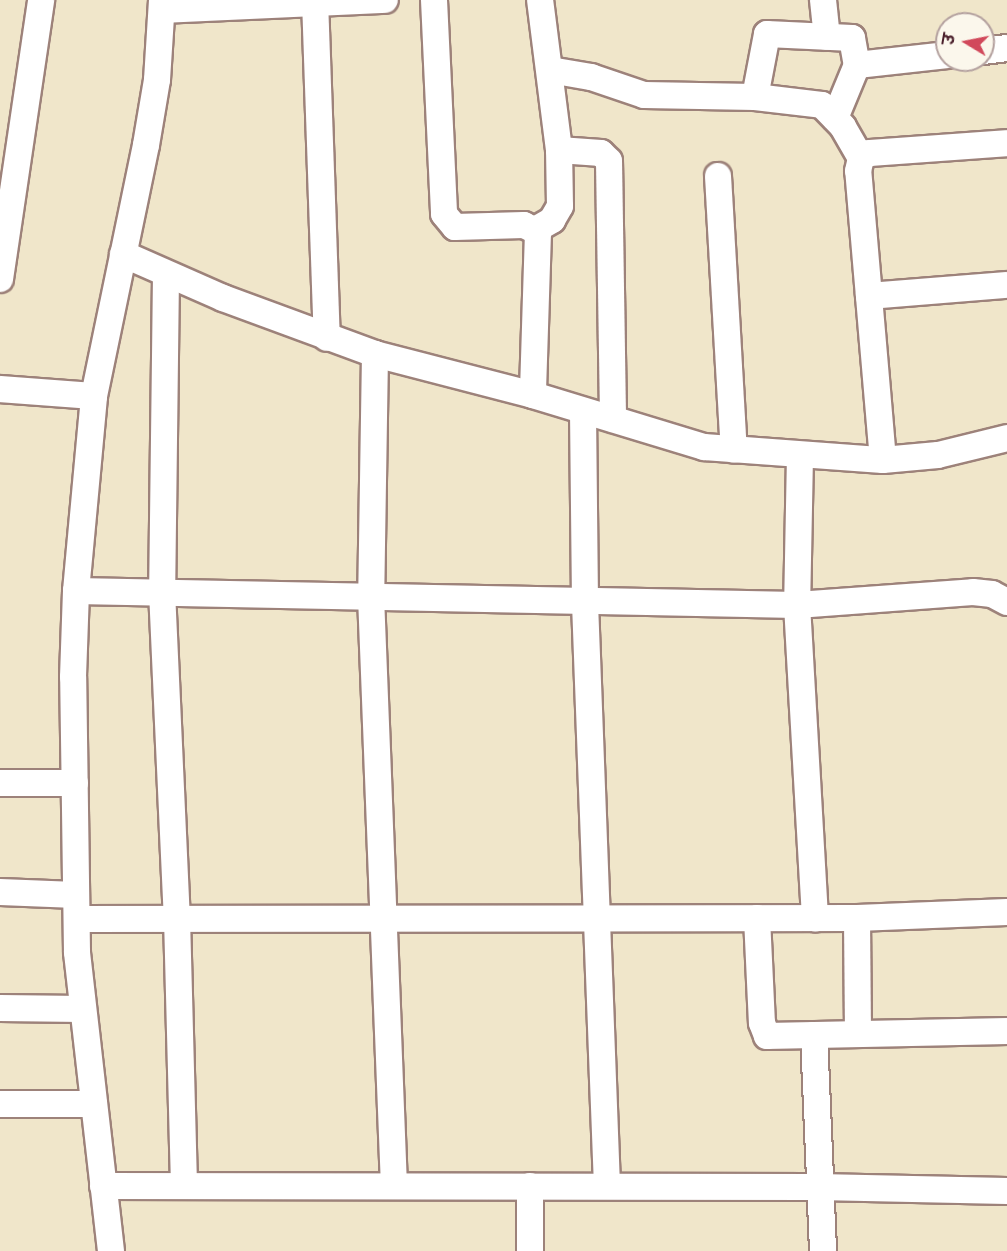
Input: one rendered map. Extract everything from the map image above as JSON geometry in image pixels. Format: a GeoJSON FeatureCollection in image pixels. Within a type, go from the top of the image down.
{"type":"FeatureCollection","features":[{"type":"Feature","properties":{"kind":"street"},"geometry":{"type":"LineString","coordinates":[[0,279],[41,0]]}},
{"type":"Feature","properties":{"kind":"street"},"geometry":{"type":"LineString","coordinates":[[111,1251],[83,1009],[76,907],[76,591],[94,396],[155,91],[162,5],[385,0]]}},
{"type":"Feature","properties":{"kind":"street"},"geometry":{"type":"LineString","coordinates":[[434,0],[444,214],[455,227],[524,225],[535,230],[540,241],[533,395]]}},
{"type":"Feature","properties":{"kind":"street"},"geometry":{"type":"LineString","coordinates":[[535,230],[552,220],[560,206],[559,150],[540,0]]}},
{"type":"Feature","properties":{"kind":"street"},"geometry":{"type":"LineString","coordinates":[[823,0],[827,37]]}},
{"type":"Feature","properties":{"kind":"street"},"geometry":{"type":"LineString","coordinates":[[315,2],[327,338]]}},
{"type":"Feature","properties":{"kind":"street"},"geometry":{"type":"LineString","coordinates":[[755,97],[767,34],[852,38],[857,65],[835,118]]}},
{"type":"Feature","properties":{"kind":"street"},"geometry":{"type":"LineString","coordinates":[[857,65],[935,56]]}},
{"type":"Feature","properties":{"kind":"street"},"geometry":{"type":"LineString","coordinates":[[550,70],[591,77],[644,95],[755,97],[822,105],[835,118],[861,158]]}},
{"type":"Feature","properties":{"kind":"street"},"geometry":{"type":"LineString","coordinates":[[884,460],[858,171],[861,158],[869,153],[1007,143]]}},
{"type":"Feature","properties":{"kind":"street"},"geometry":{"type":"LineString","coordinates":[[559,150],[601,153],[609,161],[613,419]]}},
{"type":"Feature","properties":{"kind":"street"},"geometry":{"type":"LineString","coordinates":[[718,176],[734,450]]}},
{"type":"Feature","properties":{"kind":"street"},"geometry":{"type":"LineString","coordinates":[[123,254],[166,275],[327,338],[375,354],[533,395],[704,447],[884,460],[938,455],[1007,438]]}},
{"type":"Feature","properties":{"kind":"street"},"geometry":{"type":"LineString","coordinates":[[166,275],[162,591],[177,918],[184,1186]]}},
{"type":"Feature","properties":{"kind":"street"},"geometry":{"type":"LineString","coordinates":[[869,296],[1007,285]]}},
{"type":"Feature","properties":{"kind":"street"},"geometry":{"type":"LineString","coordinates":[[375,354],[371,596],[386,917],[394,1186]]}},
{"type":"Feature","properties":{"kind":"street"},"geometry":{"type":"LineString","coordinates":[[0,389],[94,396]]}},
{"type":"Feature","properties":{"kind":"street"},"geometry":{"type":"LineString","coordinates":[[583,411],[585,603],[599,916],[607,1186]]}},
{"type":"Feature","properties":{"kind":"street"},"geometry":{"type":"LineString","coordinates":[[801,455],[797,605],[815,918]]}},
{"type":"Feature","properties":{"kind":"street"},"geometry":{"type":"LineString","coordinates":[[76,591],[162,591],[585,603],[797,605],[973,592],[992,594],[1007,602]]}},
{"type":"Feature","properties":{"kind":"street"},"geometry":{"type":"LineString","coordinates":[[0,783],[75,783]]}},
{"type":"Feature","properties":{"kind":"street"},"geometry":{"type":"LineString","coordinates":[[0,892],[76,907],[177,918],[599,916],[857,918],[1007,912]]}},
{"type":"Feature","properties":{"kind":"street"},"geometry":{"type":"LineString","coordinates":[[757,918],[764,1031],[775,1037],[858,1033],[1007,1031]]}},
{"type":"Feature","properties":{"kind":"street"},"geometry":{"type":"LineString","coordinates":[[857,918],[858,1033]]}},
{"type":"Feature","properties":{"kind":"street"},"geometry":{"type":"LineString","coordinates":[[0,1008],[83,1009]]}},
{"type":"Feature","properties":{"kind":"street"},"geometry":{"type":"LineString","coordinates":[[814,1035],[818,1187],[823,1251]]}},
{"type":"Feature","properties":{"kind":"street"},"geometry":{"type":"LineString","coordinates":[[0,1104],[94,1104]]}},
{"type":"Feature","properties":{"kind":"street"},"geometry":{"type":"LineString","coordinates":[[530,1185],[530,1251]]}},
{"type":"Feature","properties":{"kind":"street"},"geometry":{"type":"LineString","coordinates":[[103,1186],[530,1185],[1007,1191]]}}]}
